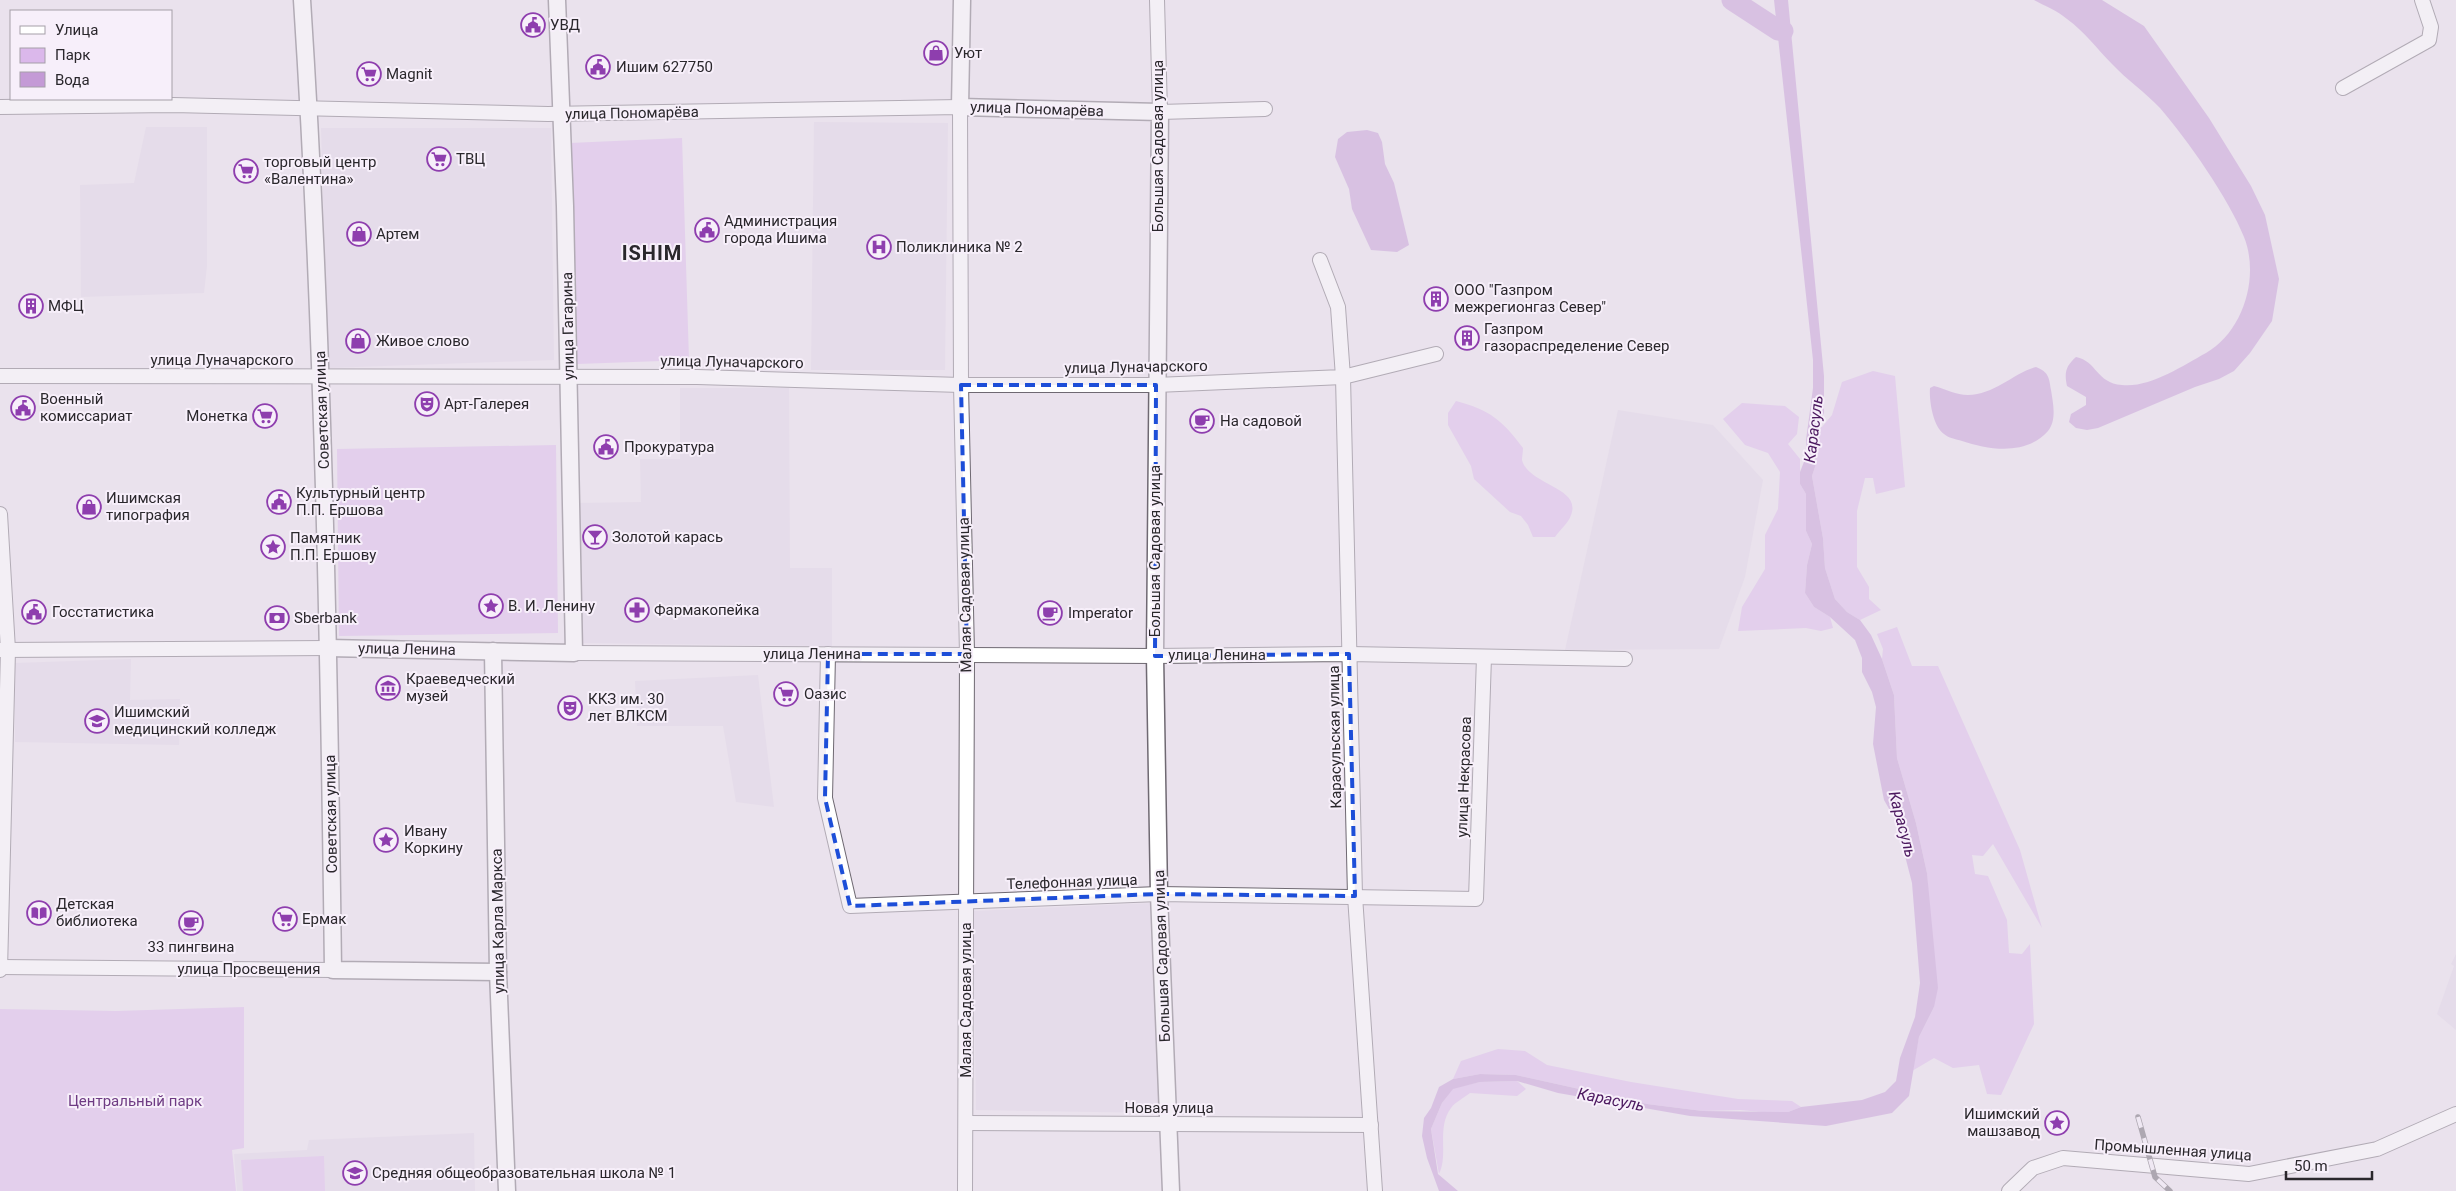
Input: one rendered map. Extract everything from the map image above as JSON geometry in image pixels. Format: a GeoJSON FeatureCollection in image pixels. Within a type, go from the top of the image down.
{"type":"FeatureCollection","features":[{"type":"Feature","properties":{"kind":"main road","name":"Советская улица"},"geometry":{"type":"LineString","coordinates":[[302,0],[309,108],[321,377],[328,648],[333,970]]}},
{"type":"Feature","properties":{"kind":"main road","name":"улица Гагарина"},"geometry":{"type":"LineString","coordinates":[[557,0],[569,376],[574,653]]}},
{"type":"Feature","properties":{"kind":"main road","name":"Малая Садовая улица"},"geometry":{"type":"LineString","coordinates":[[960,107],[962,0]]}},
{"type":"Feature","properties":{"kind":"main road","name":"улица Пономарёва"},"geometry":{"type":"LineString","coordinates":[[960,107],[1160,112]]}},
{"type":"Feature","properties":{"kind":"main road","name":"Большая Садовая улица"},"geometry":{"type":"LineString","coordinates":[[1160,112],[1155,656],[1159,894],[1171,1191]]}},
{"type":"Feature","properties":{"kind":"main road","name":"улица Ленина"},"geometry":{"type":"LineString","coordinates":[[328,648],[574,653]]}},
{"type":"Feature","properties":{"kind":"main road","name":"улица Карла Маркса"},"geometry":{"type":"LineString","coordinates":[[493,651],[498,972],[507,1191]]}},
{"type":"Feature","properties":{"kind":"main road","name":"улица Просвещения"},"geometry":{"type":"LineString","coordinates":[[333,970],[498,972]]}},
{"type":"Feature","properties":{"kind":"street","name":"Большая Садовая улица"},"geometry":{"type":"LineString","coordinates":[[1157,0],[1160,112]]}},
{"type":"Feature","properties":{"kind":"street"},"geometry":{"type":"LineString","coordinates":[[2343,88],[2429,40],[2431,27],[2422,0]]}},
{"type":"Feature","properties":{"kind":"street","name":"улица Пономарёва"},"geometry":{"type":"LineString","coordinates":[[0,107],[173,105],[562,114],[960,107]]}},
{"type":"Feature","properties":{"kind":"street","name":"Малая Садовая улица"},"geometry":{"type":"LineString","coordinates":[[960,107],[961,385],[967,654],[965,1191]]}},
{"type":"Feature","properties":{"kind":"street","name":"улица Пономарёва"},"geometry":{"type":"LineString","coordinates":[[1160,112],[1265,109]]}},
{"type":"Feature","properties":{"kind":"street"},"geometry":{"type":"LineString","coordinates":[[1320,260],[1338,307],[1343,377],[1436,354]]}},
{"type":"Feature","properties":{"kind":"street","name":"улица Луначарского"},"geometry":{"type":"LineString","coordinates":[[0,376],[697,377],[961,385],[1156,385],[1343,377]]}},
{"type":"Feature","properties":{"kind":"street","name":"Карасульская улица"},"geometry":{"type":"LineString","coordinates":[[1343,377],[1355,896],[1375,1191]]}},
{"type":"Feature","properties":{"kind":"street"},"geometry":{"type":"LineString","coordinates":[[0,514],[4,650],[1,968]]}},
{"type":"Feature","properties":{"kind":"street","name":"улица Ленина"},"geometry":{"type":"LineString","coordinates":[[4,650],[328,648]]}},
{"type":"Feature","properties":{"kind":"street","name":"улица Ленина"},"geometry":{"type":"LineString","coordinates":[[574,653],[1155,656],[1349,654],[1624,659]]}},
{"type":"Feature","properties":{"kind":"street","name":"Телефонная улица"},"geometry":{"type":"LineString","coordinates":[[828,654],[825,798],[850,906],[1159,894],[1476,899]]}},
{"type":"Feature","properties":{"kind":"street","name":"улица Некрасова"},"geometry":{"type":"LineString","coordinates":[[1476,899],[1484,657]]}},
{"type":"Feature","properties":{"kind":"street","name":"улица Просвещения"},"geometry":{"type":"LineString","coordinates":[[1,968],[333,970]]}},
{"type":"Feature","properties":{"kind":"street","name":"Промышленная улица"},"geometry":{"type":"LineString","coordinates":[[2009,1191],[2033,1168],[2063,1158],[2249,1174],[2377,1149],[2456,1114]]}},
{"type":"Feature","properties":{"kind":"street","name":"Новая улица"},"geometry":{"type":"LineString","coordinates":[[966,1123],[1371,1125]]}},
{"type":"Feature","properties":{"kind":"highlighted area"},"geometry":{"type":"Polygon","coordinates":[[[961,385],[1156,385],[1155,656],[1349,654],[1355,896],[1159,894],[850,906],[825,798],[828,654],[967,654],[961,385]]]}},
{"type":"Feature","properties":{"kind":"shaded area","name":"Поликлиника № 2"},"geometry":{"type":"Polygon","coordinates":[[[814,122],[948,123],[945,370],[811,370],[814,122]]]}},
{"type":"Feature","properties":{"kind":"shaded area"},"geometry":{"type":"Polygon","coordinates":[[[146,127],[207,127],[207,266],[204,293],[81,297],[80,185],[134,183],[146,127]]]}},
{"type":"Feature","properties":{"kind":"shaded area"},"geometry":{"type":"Polygon","coordinates":[[[321,128],[551,128],[554,360],[328,368],[321,128]]]}},
{"type":"Feature","properties":{"kind":"shaded area"},"geometry":{"type":"Polygon","coordinates":[[[680,388],[789,388],[790,568],[832,568],[832,646],[578,643],[576,503],[641,502],[640,459],[680,459],[680,388]]]}},
{"type":"Feature","properties":{"kind":"shaded area"},"geometry":{"type":"Polygon","coordinates":[[[1618,410],[1713,425],[1763,480],[1745,577],[1719,649],[1565,650],[1618,410]]]}},
{"type":"Feature","properties":{"kind":"shaded area","name":"Ишимский медицинский колледж"},"geometry":{"type":"Polygon","coordinates":[[[131,659],[130,700],[180,699],[179,745],[15,742],[15,663],[131,659]]]}},
{"type":"Feature","properties":{"kind":"shaded area"},"geometry":{"type":"Polygon","coordinates":[[[758,675],[774,807],[736,802],[723,726],[637,726],[635,681],[758,675]]]}},
{"type":"Feature","properties":{"kind":"shaded area"},"geometry":{"type":"Polygon","coordinates":[[[1154,903],[1161,1113],[976,1110],[973,911],[1154,903]]]}},
{"type":"Feature","properties":{"kind":"shaded area"},"geometry":{"type":"Polygon","coordinates":[[[2456,954],[2456,1030],[2437,1014],[2454,966],[2451,964],[2456,954]]]}},
{"type":"Feature","properties":{"kind":"shaded area","name":"Средняя общеобразовательная школа № 1"},"geometry":{"type":"Polygon","coordinates":[[[474,1133],[475,1191],[237,1191],[234,1154],[307,1150],[309,1140],[474,1133]]]}},
{"type":"Feature","properties":{"kind":"green space"},"geometry":{"type":"Polygon","coordinates":[[[682,138],[689,360],[577,364],[570,143],[682,138]]]}},
{"type":"Feature","properties":{"kind":"green space"},"geometry":{"type":"Polygon","coordinates":[[[1873,371],[1895,376],[1905,487],[1876,494],[1873,478],[1865,478],[1857,511],[1857,567],[1869,587],[1869,599],[1881,610],[1860,620],[1847,612],[1835,599],[1825,568],[1823,538],[1812,476],[1816,464],[1816,428],[1822,427],[1832,415],[1842,382],[1873,371]]]}},
{"type":"Feature","properties":{"kind":"green space"},"geometry":{"type":"Polygon","coordinates":[[[1456,401],[1487,412],[1502,423],[1523,448],[1522,460],[1526,468],[1569,498],[1572,506],[1570,518],[1555,537],[1533,537],[1528,525],[1521,516],[1510,512],[1474,479],[1471,466],[1448,425],[1448,413],[1456,401]]]}},
{"type":"Feature","properties":{"kind":"green space"},"geometry":{"type":"Polygon","coordinates":[[[1742,403],[1785,406],[1799,417],[1797,434],[1788,444],[1800,459],[1800,484],[1806,494],[1806,531],[1812,544],[1807,565],[1805,593],[1814,607],[1830,617],[1833,628],[1821,631],[1806,628],[1738,631],[1742,607],[1765,569],[1765,535],[1778,509],[1780,472],[1768,453],[1745,445],[1723,419],[1742,403]]]}},
{"type":"Feature","properties":{"kind":"green space"},"geometry":{"type":"Polygon","coordinates":[[[556,445],[558,633],[339,636],[337,449],[556,445]]]}},
{"type":"Feature","properties":{"kind":"green space"},"geometry":{"type":"Polygon","coordinates":[[[1897,627],[1912,666],[1938,666],[2020,850],[2042,928],[1993,844],[1983,856],[1972,855],[1975,874],[1988,876],[2007,920],[2009,953],[2022,954],[2030,944],[2034,1024],[2001,1095],[1987,1094],[1979,1065],[1953,1068],[1934,1058],[1912,1071],[1919,1037],[1934,1007],[1927,873],[1916,823],[1897,758],[1894,695],[1882,659],[1883,649],[1877,634],[1897,627]]]}},
{"type":"Feature","properties":{"kind":"green space","name":"Центральный парк"},"geometry":{"type":"Polygon","coordinates":[[[244,1007],[244,1148],[232,1150],[236,1191],[0,1191],[0,1009],[116,1011],[244,1007]]]}},
{"type":"Feature","properties":{"kind":"green space"},"geometry":{"type":"Polygon","coordinates":[[[1498,1049],[1525,1051],[1547,1065],[1631,1082],[1738,1099],[1792,1101],[1801,1107],[1788,1112],[1772,1113],[1740,1110],[1703,1111],[1647,1104],[1516,1075],[1480,1074],[1453,1079],[1461,1061],[1498,1049]]]}},
{"type":"Feature","properties":{"kind":"green space"},"geometry":{"type":"Polygon","coordinates":[[[1517,1081],[1526,1089],[1517,1096],[1470,1093],[1453,1106],[1444,1124],[1443,1158],[1439,1174],[1431,1129],[1442,1103],[1453,1088],[1480,1082],[1517,1081]]]}},
{"type":"Feature","properties":{"kind":"green space"},"geometry":{"type":"Polygon","coordinates":[[[324,1156],[325,1191],[243,1191],[241,1160],[324,1156]]]}},
{"type":"Feature","properties":{"kind":"water","name":"Карасуль"},"geometry":{"type":"Polygon","coordinates":[[[1774,0],[1788,0],[1824,376],[1824,413],[1816,428],[1816,464],[1812,476],[1823,538],[1825,568],[1835,599],[1847,612],[1860,620],[1871,635],[1882,659],[1894,695],[1897,758],[1916,823],[1927,873],[1938,988],[1934,1007],[1919,1037],[1909,1096],[1892,1113],[1826,1126],[1690,1116],[1558,1093],[1517,1081],[1480,1082],[1453,1089],[1442,1103],[1431,1129],[1438,1174],[1458,1191],[1439,1191],[1427,1158],[1422,1136],[1424,1118],[1431,1108],[1439,1087],[1453,1079],[1480,1074],[1516,1075],[1647,1104],[1703,1111],[1788,1112],[1801,1107],[1862,1100],[1885,1092],[1896,1081],[1900,1058],[1915,1017],[1920,983],[1912,883],[1896,821],[1884,800],[1873,744],[1876,707],[1872,692],[1862,672],[1862,658],[1855,640],[1830,617],[1814,607],[1805,593],[1807,565],[1812,544],[1806,531],[1806,494],[1800,484],[1800,472],[1807,454],[1806,440],[1813,388],[1813,360],[1774,0]]]}},
{"type":"Feature","properties":{"kind":"water"},"geometry":{"type":"Polygon","coordinates":[[[2034,0],[2102,0],[2144,26],[2209,118],[2251,186],[2265,215],[2279,279],[2272,321],[2250,353],[2234,371],[2219,379],[2195,387],[2098,428],[2087,430],[2076,428],[2069,422],[2071,414],[2086,405],[2086,397],[2067,386],[2068,366],[2076,357],[2083,359],[2107,380],[2122,385],[2133,385],[2155,380],[2176,370],[2219,344],[2230,332],[2239,318],[2245,302],[2249,286],[2250,269],[2244,237],[2228,205],[2194,152],[2160,108],[2118,70],[2073,24],[2060,14],[2034,0]]]}},
{"type":"Feature","properties":{"kind":"water"},"geometry":{"type":"Polygon","coordinates":[[[1367,130],[1378,133],[1382,142],[1385,164],[1394,183],[1409,245],[1397,252],[1371,250],[1352,209],[1349,189],[1335,157],[1338,139],[1347,132],[1367,130]]]}},
{"type":"Feature","properties":{"kind":"water"},"geometry":{"type":"Polygon","coordinates":[[[2036,367],[2044,371],[2049,379],[2054,411],[2051,427],[2039,439],[2018,448],[1984,447],[1950,437],[1940,430],[1934,419],[1930,400],[1930,388],[1934,386],[1959,394],[1977,394],[1995,388],[2036,367]]]}},
{"type":"Feature","properties":{"kind":"waterway"},"geometry":{"type":"LineString","coordinates":[[1732,0],[1778,30],[1783,31]]}},
{"type":"Feature","properties":{"kind":"railway"},"geometry":{"type":"LineString","coordinates":[[2138,1117],[2155,1177],[2170,1191]]}},
{"type":"Feature","properties":{"kind":"place","name":"УВД"},"geometry":{"type":"Point","coordinates":[533,25]}},
{"type":"Feature","properties":{"kind":"place","name":"Уют"},"geometry":{"type":"Point","coordinates":[936,53]}},
{"type":"Feature","properties":{"kind":"place","name":"Ишим 627750"},"geometry":{"type":"Point","coordinates":[598,67]}},
{"type":"Feature","properties":{"kind":"place","name":"Magnit"},"geometry":{"type":"Point","coordinates":[369,74]}},
{"type":"Feature","properties":{"kind":"place","name":"ТВЦ"},"geometry":{"type":"Point","coordinates":[439,159]}},
{"type":"Feature","properties":{"kind":"place","name":"торговый центр «Валентина»"},"geometry":{"type":"Point","coordinates":[246,171]}},
{"type":"Feature","properties":{"kind":"place","name":"Администрация города Ишима"},"geometry":{"type":"Point","coordinates":[707,230]}},
{"type":"Feature","properties":{"kind":"place","name":"Артем"},"geometry":{"type":"Point","coordinates":[359,234]}},
{"type":"Feature","properties":{"kind":"place","name":"Поликлиника № 2"},"geometry":{"type":"Point","coordinates":[879,247]}},
{"type":"Feature","properties":{"kind":"place","name":"ООО \"Газпром межрегионгаз Север\""},"geometry":{"type":"Point","coordinates":[1436,299]}},
{"type":"Feature","properties":{"kind":"place","name":"МФЦ"},"geometry":{"type":"Point","coordinates":[31,306]}},
{"type":"Feature","properties":{"kind":"place","name":"Газпром газораспределение Север"},"geometry":{"type":"Point","coordinates":[1467,338]}},
{"type":"Feature","properties":{"kind":"place","name":"Живое слово"},"geometry":{"type":"Point","coordinates":[358,341]}},
{"type":"Feature","properties":{"kind":"place","name":"Арт-Галерея"},"geometry":{"type":"Point","coordinates":[427,404]}},
{"type":"Feature","properties":{"kind":"place","name":"Военный комиссариат"},"geometry":{"type":"Point","coordinates":[23,408]}},
{"type":"Feature","properties":{"kind":"place","name":"Монетка"},"geometry":{"type":"Point","coordinates":[265,416]}},
{"type":"Feature","properties":{"kind":"place","name":"На садовой"},"geometry":{"type":"Point","coordinates":[1202,421]}},
{"type":"Feature","properties":{"kind":"place","name":"Прокуратура"},"geometry":{"type":"Point","coordinates":[606,447]}},
{"type":"Feature","properties":{"kind":"place","name":"Культурный центр П.П. Ершова"},"geometry":{"type":"Point","coordinates":[279,502]}},
{"type":"Feature","properties":{"kind":"place","name":"Ишимская типография"},"geometry":{"type":"Point","coordinates":[89,507]}},
{"type":"Feature","properties":{"kind":"place","name":"Золотой карась"},"geometry":{"type":"Point","coordinates":[595,537]}},
{"type":"Feature","properties":{"kind":"place","name":"Памятник П.П. Ершову"},"geometry":{"type":"Point","coordinates":[273,547]}},
{"type":"Feature","properties":{"kind":"place","name":"В. И. Ленину"},"geometry":{"type":"Point","coordinates":[491,606]}},
{"type":"Feature","properties":{"kind":"place","name":"Фармакопейка"},"geometry":{"type":"Point","coordinates":[637,610]}},
{"type":"Feature","properties":{"kind":"place","name":"Госстатистика"},"geometry":{"type":"Point","coordinates":[34,612]}},
{"type":"Feature","properties":{"kind":"place","name":"Imperator"},"geometry":{"type":"Point","coordinates":[1050,613]}},
{"type":"Feature","properties":{"kind":"place","name":"Sberbank"},"geometry":{"type":"Point","coordinates":[277,618]}},
{"type":"Feature","properties":{"kind":"place","name":"Краеведческий музей"},"geometry":{"type":"Point","coordinates":[388,688]}},
{"type":"Feature","properties":{"kind":"place","name":"Оазис"},"geometry":{"type":"Point","coordinates":[786,694]}},
{"type":"Feature","properties":{"kind":"place","name":"ККЗ им. 30 лет ВЛКСМ"},"geometry":{"type":"Point","coordinates":[570,708]}},
{"type":"Feature","properties":{"kind":"place","name":"Ишимский медицинский колледж"},"geometry":{"type":"Point","coordinates":[97,721]}},
{"type":"Feature","properties":{"kind":"place","name":"Ивану Коркину"},"geometry":{"type":"Point","coordinates":[386,840]}},
{"type":"Feature","properties":{"kind":"place","name":"Детская библиотека"},"geometry":{"type":"Point","coordinates":[39,913]}},
{"type":"Feature","properties":{"kind":"place","name":"Ермак"},"geometry":{"type":"Point","coordinates":[285,919]}},
{"type":"Feature","properties":{"kind":"place","name":"33 пингвина"},"geometry":{"type":"Point","coordinates":[191,923]}},
{"type":"Feature","properties":{"kind":"place","name":"Ишимский машзавод"},"geometry":{"type":"Point","coordinates":[2057,1123]}},
{"type":"Feature","properties":{"kind":"place","name":"Средняя общеобразовательная школа № 1"},"geometry":{"type":"Point","coordinates":[355,1173]}},
{"type":"Feature","properties":{"kind":"district","name":"ISHIM"},"geometry":{"type":"Point","coordinates":[652,253]}}]}
